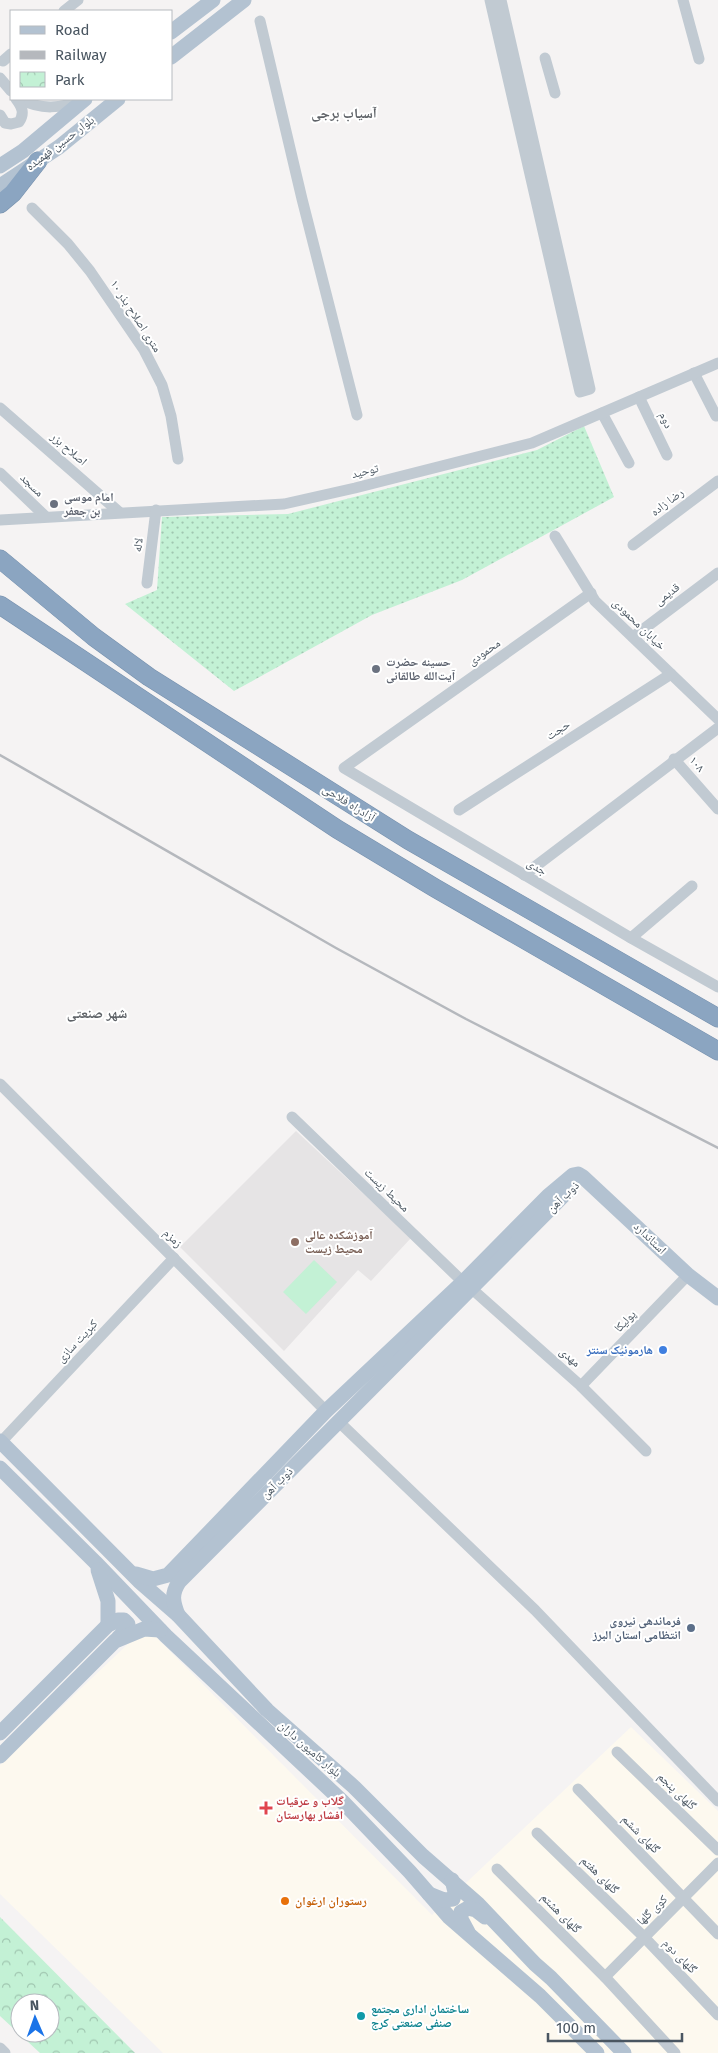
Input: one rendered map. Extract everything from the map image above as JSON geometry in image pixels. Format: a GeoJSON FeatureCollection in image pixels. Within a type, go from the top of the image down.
{"type":"FeatureCollection","features":[{"type":"Feature","properties":{"kind":"highway"},"geometry":{"type":"LineString","coordinates":[[0,204],[13,193],[38,161]]}},
{"type":"Feature","properties":{"kind":"highway","name":"آزادراه فلاحی"},"geometry":{"type":"LineString","coordinates":[[0,559],[94,637],[149,677],[408,840],[718,1018]]}},
{"type":"Feature","properties":{"kind":"highway"},"geometry":{"type":"LineString","coordinates":[[0,606],[337,829],[435,888],[718,1051]]}},
{"type":"Feature","properties":{"kind":"highway"},"geometry":{"type":"LineString","coordinates":[[679,997],[718,1009]]}},
{"type":"Feature","properties":{"kind":"main road"},"geometry":{"type":"LineString","coordinates":[[172,31],[213,0]]}},
{"type":"Feature","properties":{"kind":"main road"},"geometry":{"type":"LineString","coordinates":[[172,55],[244,0]]}},
{"type":"Feature","properties":{"kind":"main road","name":"بلوار حسین فهمیده"},"geometry":{"type":"LineString","coordinates":[[0,166],[23,151],[84,100]]}},
{"type":"Feature","properties":{"kind":"main road","name":"بلوار حسین فهمیده"},"geometry":{"type":"LineString","coordinates":[[0,186],[38,161],[117,100]]}},
{"type":"Feature","properties":{"kind":"main road","name":"ذوب آهن"},"geometry":{"type":"LineString","coordinates":[[130,1571],[139,1576],[152,1579],[168,1575],[326,1411],[467,1286],[583,1176]]}},
{"type":"Feature","properties":{"kind":"main road","name":"استاندارد"},"geometry":{"type":"LineString","coordinates":[[583,1176],[688,1275],[718,1298]]}},
{"type":"Feature","properties":{"kind":"main road","name":"ذوب آهن"},"geometry":{"type":"LineString","coordinates":[[178,1614],[173,1601],[174,1590],[179,1582],[338,1421],[467,1286]]}},
{"type":"Feature","properties":{"kind":"main road","name":"بلوار کامیون داران"},"geometry":{"type":"LineString","coordinates":[[0,1441],[130,1571],[178,1614],[267,1710],[354,1787],[423,1856],[478,1904],[624,2053]]}},
{"type":"Feature","properties":{"kind":"main road","name":"بلوار کامیون داران"},"geometry":{"type":"LineString","coordinates":[[0,1468],[95,1562],[137,1608],[342,1801],[449,1918],[540,1996],[597,2053]]}},
{"type":"Feature","properties":{"kind":"main road"},"geometry":{"type":"LineString","coordinates":[[19,1487],[33,1475]]}},
{"type":"Feature","properties":{"kind":"main road"},"geometry":{"type":"LineString","coordinates":[[95,1562],[104,1583],[108,1601],[108,1625]]}},
{"type":"Feature","properties":{"kind":"main road"},"geometry":{"type":"LineString","coordinates":[[0,1733],[108,1625],[118,1620],[124,1620],[128,1624],[126,1630],[0,1756]]}},
{"type":"Feature","properties":{"kind":"main road"},"geometry":{"type":"LineString","coordinates":[[115,1641],[144,1629],[160,1630]]}},
{"type":"Feature","properties":{"kind":"main road"},"geometry":{"type":"LineString","coordinates":[[428,1894],[444,1900],[453,1899],[455,1892],[452,1880]]}},
{"type":"Feature","properties":{"kind":"main road"},"geometry":{"type":"LineString","coordinates":[[468,1933],[460,1919],[461,1912],[468,1908],[476,1910],[497,1925]]}},
{"type":"Feature","properties":{"kind":"street"},"geometry":{"type":"LineString","coordinates":[[65,10],[78,0]]}},
{"type":"Feature","properties":{"kind":"street"},"geometry":{"type":"LineString","coordinates":[[490,0],[580,392],[590,389],[501,0]]}},
{"type":"Feature","properties":{"kind":"street"},"geometry":{"type":"LineString","coordinates":[[683,0],[698,60]]}},
{"type":"Feature","properties":{"kind":"street"},"geometry":{"type":"LineString","coordinates":[[260,21],[300,190],[357,415]]}},
{"type":"Feature","properties":{"kind":"street"},"geometry":{"type":"LineString","coordinates":[[544,58],[554,93]]}},
{"type":"Feature","properties":{"kind":"street"},"geometry":{"type":"LineString","coordinates":[[0,78],[10,90]]}},
{"type":"Feature","properties":{"kind":"street"},"geometry":{"type":"LineString","coordinates":[[0,115],[5,122],[11,124],[19,122],[22,118],[23,109],[17,100]]}},
{"type":"Feature","properties":{"kind":"street"},"geometry":{"type":"LineString","coordinates":[[24,100],[33,106],[49,108],[79,100]]}},
{"type":"Feature","properties":{"kind":"street","name":"۱۰ متری اصلاح بذر"},"geometry":{"type":"LineString","coordinates":[[32,208],[68,244],[90,271],[144,350],[162,385],[171,416],[178,459]]}},
{"type":"Feature","properties":{"kind":"street","name":"توحید"},"geometry":{"type":"LineString","coordinates":[[0,520],[293,502],[532,443],[718,362]]}},
{"type":"Feature","properties":{"kind":"street"},"geometry":{"type":"LineString","coordinates":[[694,373],[716,416]]}},
{"type":"Feature","properties":{"kind":"street","name":"دوم"},"geometry":{"type":"LineString","coordinates":[[640,397],[667,455]]}},
{"type":"Feature","properties":{"kind":"street","name":"اصلاح بزر"},"geometry":{"type":"LineString","coordinates":[[0,408],[120,512]]}},
{"type":"Feature","properties":{"kind":"street"},"geometry":{"type":"LineString","coordinates":[[602,413],[629,463]]}},
{"type":"Feature","properties":{"kind":"street","name":"مسجد"},"geometry":{"type":"LineString","coordinates":[[0,473],[45,516]]}},
{"type":"Feature","properties":{"kind":"street","name":"رضا زاده"},"geometry":{"type":"LineString","coordinates":[[633,545],[718,481]]}},
{"type":"Feature","properties":{"kind":"street","name":"لاله"},"geometry":{"type":"LineString","coordinates":[[148,583],[156,510]]}},
{"type":"Feature","properties":{"kind":"street","name":"خیابان محمودی"},"geometry":{"type":"LineString","coordinates":[[555,536],[595,600],[718,719]]}},
{"type":"Feature","properties":{"kind":"street","name":"قدیمی"},"geometry":{"type":"LineString","coordinates":[[633,637],[718,573]]}},
{"type":"Feature","properties":{"kind":"street","name":"محمودی"},"geometry":{"type":"LineString","coordinates":[[344,768],[591,593]]}},
{"type":"Feature","properties":{"kind":"street","name":"حجت"},"geometry":{"type":"LineString","coordinates":[[459,810],[671,674]]}},
{"type":"Feature","properties":{"kind":"street"},"geometry":{"type":"LineString","coordinates":[[524,875],[674,759],[718,728]]}},
{"type":"Feature","properties":{"kind":"street","name":"۱۰۸"},"geometry":{"type":"LineString","coordinates":[[674,759],[718,809]]}},
{"type":"Feature","properties":{"kind":"street","name":"جدی"},"geometry":{"type":"LineString","coordinates":[[344,768],[631,938],[718,987]]}},
{"type":"Feature","properties":{"kind":"street"},"geometry":{"type":"LineString","coordinates":[[631,938],[692,886]]}},
{"type":"Feature","properties":{"kind":"street","name":"زمزم"},"geometry":{"type":"LineString","coordinates":[[0,1084],[326,1411]]}},
{"type":"Feature","properties":{"kind":"street","name":"محیط زیست"},"geometry":{"type":"LineString","coordinates":[[292,1117],[467,1286]]}},
{"type":"Feature","properties":{"kind":"street","name":"کبریت سازی"},"geometry":{"type":"LineString","coordinates":[[0,1441],[174,1258]]}},
{"type":"Feature","properties":{"kind":"street","name":"پولیکا"},"geometry":{"type":"LineString","coordinates":[[581,1386],[688,1275]]}},
{"type":"Feature","properties":{"kind":"street","name":"مهدی"},"geometry":{"type":"LineString","coordinates":[[467,1286],[581,1386],[646,1451]]}},
{"type":"Feature","properties":{"kind":"street"},"geometry":{"type":"LineString","coordinates":[[338,1421],[535,1610],[718,1801]]}},
{"type":"Feature","properties":{"kind":"street","name":"گلهای پنجم"},"geometry":{"type":"LineString","coordinates":[[617,1752],[718,1850]]}},
{"type":"Feature","properties":{"kind":"street","name":"گلهای ششم"},"geometry":{"type":"LineString","coordinates":[[578,1789],[718,1934]]}},
{"type":"Feature","properties":{"kind":"street","name":"گلهای هفتم"},"geometry":{"type":"LineString","coordinates":[[537,1832],[644,1938]]}},
{"type":"Feature","properties":{"kind":"street","name":"کوی گلها"},"geometry":{"type":"LineString","coordinates":[[605,1977],[718,1863]]}},
{"type":"Feature","properties":{"kind":"street","name":"گلهای هشتم"},"geometry":{"type":"LineString","coordinates":[[497,1869],[605,1977],[675,2053]]}},
{"type":"Feature","properties":{"kind":"street","name":"گلهای دوم"},"geometry":{"type":"LineString","coordinates":[[644,1938],[718,2015]]}},
{"type":"Feature","properties":{"kind":"street"},"geometry":{"type":"LineString","coordinates":[[0,2048],[5,2053]]}},
{"type":"Feature","properties":{"kind":"shaded area","name":"آموزشکده عالی محیط زیست"},"geometry":{"type":"Polygon","coordinates":[[[296,1131],[411,1238],[371,1281],[358,1270],[284,1351],[180,1247],[296,1131]]]}},
{"type":"Feature","properties":{"kind":"shaded area"},"geometry":{"type":"Polygon","coordinates":[[[152,1633],[432,1915],[631,1727],[718,1811],[718,2053],[163,2053],[0,1894],[0,1765],[130,1642],[152,1633]]]}},
{"type":"Feature","properties":{"kind":"green space"},"geometry":{"type":"Polygon","coordinates":[[[584,426],[614,497],[462,580],[372,615],[234,691],[125,604],[157,590],[162,517],[288,514],[537,450],[584,426]]]}},
{"type":"Feature","properties":{"kind":"green space"},"geometry":{"type":"Polygon","coordinates":[[[314,1260],[337,1282],[306,1314],[283,1292],[314,1260]]]}},
{"type":"Feature","properties":{"kind":"green space"},"geometry":{"type":"Polygon","coordinates":[[[0,1917],[135,2053],[40,2053],[29,2043],[60,2043],[60,1993],[10,1993],[10,2025],[0,2016],[0,1917]]]}},
{"type":"Feature","properties":{"kind":"railway"},"geometry":{"type":"LineString","coordinates":[[0,755],[336,948],[466,1019],[718,1148]]}},
{"type":"Feature","properties":{"kind":"place","name":"امام موسی بن جعفر"},"geometry":{"type":"Point","coordinates":[54,504]}},
{"type":"Feature","properties":{"kind":"place","name":"حسینه حضرت آیت‌الله طالقانی"},"geometry":{"type":"Point","coordinates":[376,669]}},
{"type":"Feature","properties":{"kind":"place","name":"آموزشکده عالی محیط زیست"},"geometry":{"type":"Point","coordinates":[295,1242]}},
{"type":"Feature","properties":{"kind":"place","name":"هارمونیک سنتر"},"geometry":{"type":"Point","coordinates":[663,1350]}},
{"type":"Feature","properties":{"kind":"place","name":"فرماندهی نیروی انتظامی استان البرز"},"geometry":{"type":"Point","coordinates":[691,1628]}},
{"type":"Feature","properties":{"kind":"place","name":"گلاب و عرقیات افشار بهارستان"},"geometry":{"type":"Point","coordinates":[266,1808]}},
{"type":"Feature","properties":{"kind":"place","name":"رستوران ارغوان"},"geometry":{"type":"Point","coordinates":[285,1901]}},
{"type":"Feature","properties":{"kind":"place","name":"ساختمان اداری مجتمع صنفی صنعتی کرج"},"geometry":{"type":"Point","coordinates":[361,2016]}},
{"type":"Feature","properties":{"kind":"district","name":"آسیاب برجی"},"geometry":{"type":"Point","coordinates":[344,113]}},
{"type":"Feature","properties":{"kind":"district","name":"شهر صنعتی"},"geometry":{"type":"Point","coordinates":[97,1013]}}]}
